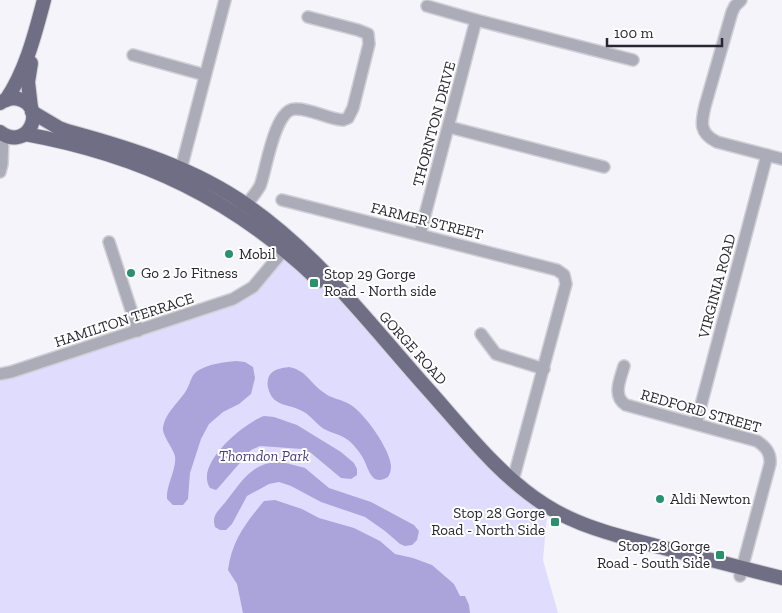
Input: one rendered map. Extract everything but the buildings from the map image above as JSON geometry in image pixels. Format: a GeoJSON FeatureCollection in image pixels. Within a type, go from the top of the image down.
{"type":"FeatureCollection","features":[{"type":"Feature","properties":{"kind":"main road"},"geometry":{"type":"LineString","coordinates":[[2,102],[19,79],[35,35],[44,0]]}},
{"type":"Feature","properties":{"kind":"main road"},"geometry":{"type":"LineString","coordinates":[[11,134],[32,124],[28,82],[35,35]]}},
{"type":"Feature","properties":{"kind":"main road","name":"GORGE ROAD"},"geometry":{"type":"LineString","coordinates":[[2,102],[20,99],[31,110],[67,131],[139,152],[181,169],[246,205],[342,292],[467,434],[513,480],[546,505],[568,518],[591,527],[741,572],[782,587]]}},
{"type":"Feature","properties":{"kind":"main road","name":"GORGE ROAD"},"geometry":{"type":"LineString","coordinates":[[11,134],[47,138],[132,162],[176,180],[289,245],[476,454],[514,492],[548,515],[594,536],[741,572],[782,578]]}},
{"type":"Feature","properties":{"kind":"street"},"geometry":{"type":"LineString","coordinates":[[181,169],[225,0]]}},
{"type":"Feature","properties":{"kind":"street"},"geometry":{"type":"LineString","coordinates":[[741,0],[732,12],[703,114],[702,127],[708,136],[717,142],[782,159]]}},
{"type":"Feature","properties":{"kind":"street"},"geometry":{"type":"LineString","coordinates":[[426,6],[633,60]]}},
{"type":"Feature","properties":{"kind":"street"},"geometry":{"type":"LineString","coordinates":[[246,205],[256,194],[260,185],[270,144],[286,113],[294,108],[344,120],[351,114],[354,108],[370,44],[368,34],[308,17]]}},
{"type":"Feature","properties":{"kind":"street","name":"THORNTON DRIVE"},"geometry":{"type":"LineString","coordinates":[[420,234],[476,20]]}},
{"type":"Feature","properties":{"kind":"street"},"geometry":{"type":"LineString","coordinates":[[133,55],[205,75]]}},
{"type":"Feature","properties":{"kind":"street"},"geometry":{"type":"LineString","coordinates":[[449,127],[604,167]]}},
{"type":"Feature","properties":{"kind":"street"},"geometry":{"type":"LineString","coordinates":[[1,168],[11,134]]}},
{"type":"Feature","properties":{"kind":"street","name":"VIRGINIA ROAD"},"geometry":{"type":"LineString","coordinates":[[696,424],[767,155]]}},
{"type":"Feature","properties":{"kind":"street","name":"FARMER STREET"},"geometry":{"type":"LineString","coordinates":[[282,200],[556,270],[564,275],[566,284],[544,369]]}},
{"type":"Feature","properties":{"kind":"street"},"geometry":{"type":"LineString","coordinates":[[109,242],[138,331]]}},
{"type":"Feature","properties":{"kind":"street","name":"HAMILTON TERRACE"},"geometry":{"type":"LineString","coordinates":[[0,374],[138,331],[220,304],[238,296],[253,287],[289,245]]}},
{"type":"Feature","properties":{"kind":"street"},"geometry":{"type":"LineString","coordinates":[[480,334],[496,354],[544,369],[513,480]]}},
{"type":"Feature","properties":{"kind":"street","name":"REDFORD STREET"},"geometry":{"type":"LineString","coordinates":[[624,366],[618,390],[620,401],[635,408],[757,441],[764,445],[770,457],[769,471],[741,572]]}},
{"type":"Feature","properties":{"kind":"street"},"geometry":{"type":"LineString","coordinates":[[769,471],[782,465]]}},
{"type":"Feature","properties":{"kind":"green space","name":"Thorndon Park"},"geometry":{"type":"Polygon","coordinates":[[[285,250],[332,292],[493,472],[514,492],[547,515],[543,560],[558,613],[0,613],[0,374],[233,299],[285,250]]]}},
{"type":"Feature","properties":{"kind":"shaded area"},"geometry":{"type":"Polygon","coordinates":[[[236,361],[245,362],[253,367],[255,378],[251,394],[239,404],[223,412],[209,424],[201,439],[190,473],[188,499],[183,505],[173,505],[167,499],[167,494],[174,470],[175,456],[163,431],[164,422],[184,394],[196,372],[212,365],[236,361]]]}},
{"type":"Feature","properties":{"kind":"shaded area"},"geometry":{"type":"Polygon","coordinates":[[[289,367],[300,371],[326,394],[351,405],[363,416],[376,432],[390,459],[391,466],[388,477],[382,480],[374,478],[359,452],[348,440],[324,429],[304,412],[282,404],[271,396],[268,387],[269,376],[275,370],[289,367]]]}},
{"type":"Feature","properties":{"kind":"shaded area"},"geometry":{"type":"Polygon","coordinates":[[[264,416],[274,417],[297,425],[341,452],[354,463],[357,475],[351,479],[341,478],[311,453],[302,449],[260,446],[251,450],[216,490],[210,488],[207,478],[209,468],[223,446],[245,427],[264,416]]]}},
{"type":"Feature","properties":{"kind":"shaded area"},"geometry":{"type":"Polygon","coordinates":[[[282,462],[305,468],[329,488],[371,502],[414,525],[419,531],[417,540],[412,545],[405,546],[400,544],[365,517],[321,502],[291,486],[279,482],[269,484],[247,496],[232,524],[226,530],[220,530],[215,527],[215,515],[238,485],[250,473],[263,465],[282,462]]]}},
{"type":"Feature","properties":{"kind":"shaded area"},"geometry":{"type":"Polygon","coordinates":[[[275,500],[302,509],[319,518],[354,528],[380,541],[395,554],[432,565],[454,584],[460,596],[465,596],[470,613],[243,613],[237,584],[228,570],[230,559],[236,541],[251,517],[264,501],[275,500]]]}},
{"type":"Feature","properties":{"kind":"place","name":"Mobil"},"geometry":{"type":"Point","coordinates":[229,254]}},
{"type":"Feature","properties":{"kind":"place","name":"Go 2 Jo Fitness"},"geometry":{"type":"Point","coordinates":[131,273]}},
{"type":"Feature","properties":{"kind":"place","name":"Stop 29 Gorge Road - North side"},"geometry":{"type":"Point","coordinates":[314,283]}},
{"type":"Feature","properties":{"kind":"place","name":"Aldi Newton"},"geometry":{"type":"Point","coordinates":[660,499]}},
{"type":"Feature","properties":{"kind":"place","name":"Stop 28 Gorge Road - North Side"},"geometry":{"type":"Point","coordinates":[555,522]}},
{"type":"Feature","properties":{"kind":"place","name":"Stop 28 Gorge Road - South Side"},"geometry":{"type":"Point","coordinates":[720,555]}}]}
